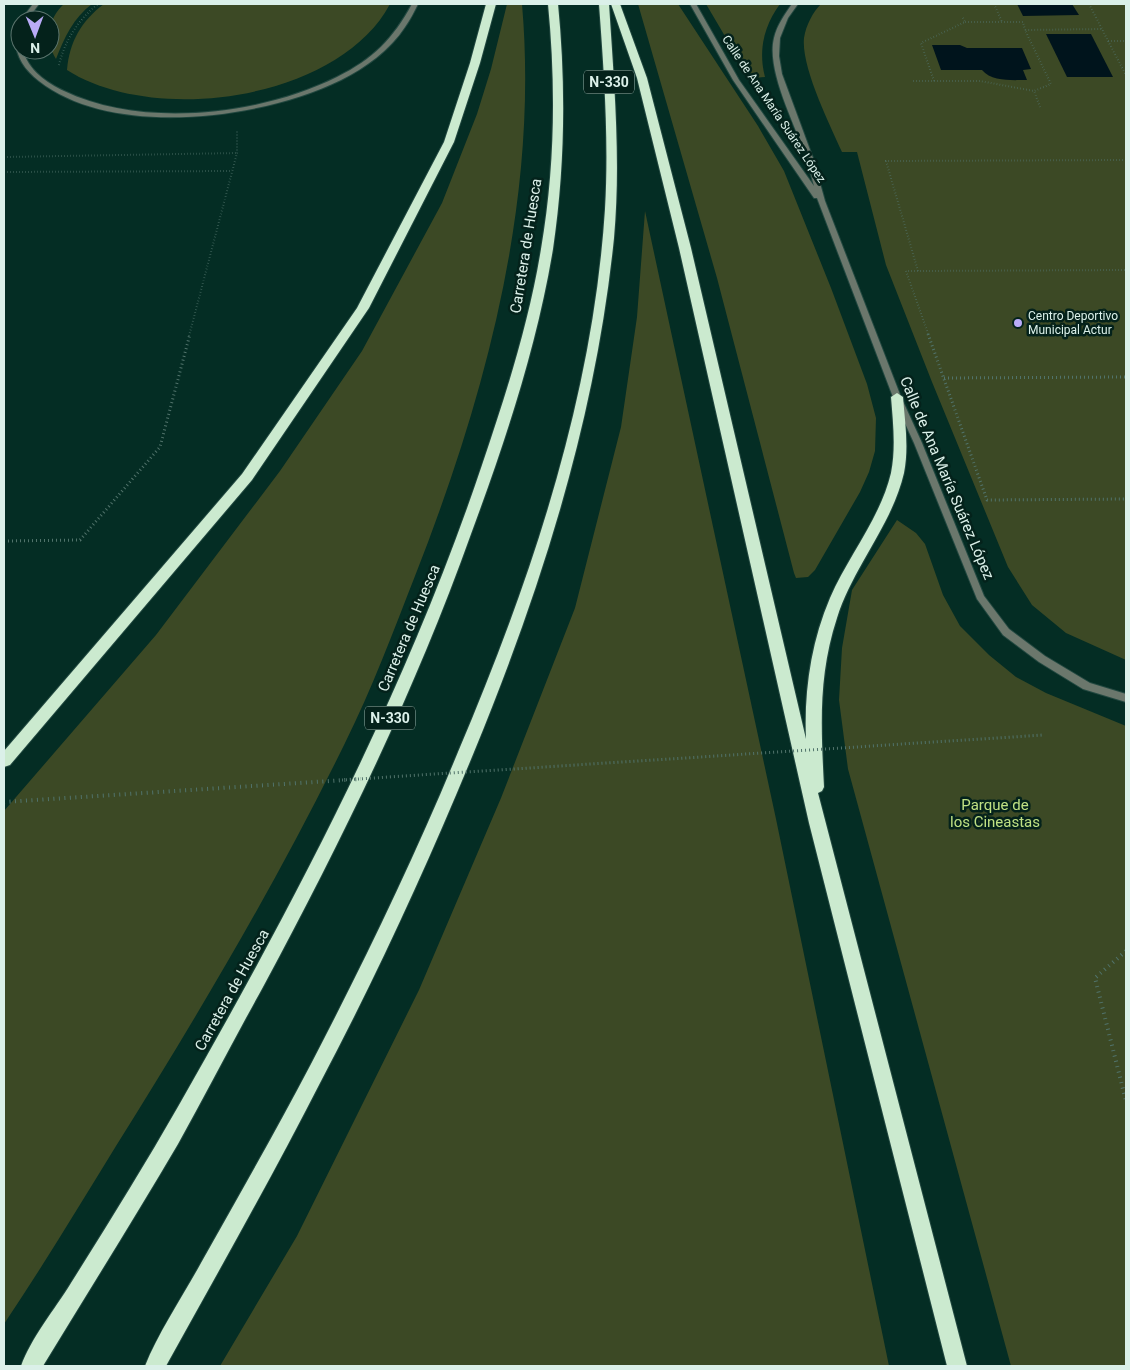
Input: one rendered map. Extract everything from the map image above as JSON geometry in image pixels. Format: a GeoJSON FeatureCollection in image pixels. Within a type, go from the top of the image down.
{"type":"FeatureCollection","features":[{"type":"Feature","properties":{"kind":"highway"},"geometry":{"type":"LineString","coordinates":[[4,761],[247,477],[362,308],[449,142],[475,63],[491,4]]}},
{"type":"Feature","properties":{"kind":"highway","name":"Carretera de Huesca"},"geometry":{"type":"LineString","coordinates":[[31,1366],[172,1136],[303,898],[386,728],[451,574],[497,441],[531,326],[546,251],[555,188],[559,118],[559,72],[553,4]]}},
{"type":"Feature","properties":{"kind":"highway","name":"N-330"},"geometry":{"type":"LineString","coordinates":[[155,1366],[314,1076],[412,879],[491,696],[543,551],[578,427],[598,322],[608,237],[613,160],[604,4]]}},
{"type":"Feature","properties":{"kind":"highway"},"geometry":{"type":"LineString","coordinates":[[616,4],[642,78],[686,248],[817,823],[956,1366]]}},
{"type":"Feature","properties":{"kind":"highway"},"geometry":{"type":"LineString","coordinates":[[817,823],[813,710],[818,674],[830,616],[850,569],[884,508],[897,472],[900,432],[896,397]]}},
{"type":"Feature","properties":{"kind":"street"},"geometry":{"type":"LineString","coordinates":[[24,60],[28,68],[50,87],[83,102],[147,113],[184,114],[237,111],[279,101],[314,89],[347,74],[375,56],[392,41],[406,23],[415,4]]}},
{"type":"Feature","properties":{"kind":"street","name":"Calle de Ana María Suárez López"},"geometry":{"type":"LineString","coordinates":[[693,4],[736,80],[821,201]]}},
{"type":"Feature","properties":{"kind":"street","name":"Calle de Ana María Suárez López"},"geometry":{"type":"LineString","coordinates":[[795,4],[778,31],[776,56],[781,79],[810,158],[821,201],[896,397],[918,443],[980,597],[1006,632],[1042,659],[1087,686],[1126,698]]}},
{"type":"Feature","properties":{"kind":"path"},"geometry":{"type":"LineString","coordinates":[[63,70],[59,67],[61,56],[68,42],[81,19],[98,4]]}},
{"type":"Feature","properties":{"kind":"path"},"geometry":{"type":"LineString","coordinates":[[994,4],[1002,22]]}},
{"type":"Feature","properties":{"kind":"path"},"geometry":{"type":"LineString","coordinates":[[1089,4],[1126,75]]}},
{"type":"Feature","properties":{"kind":"path"},"geometry":{"type":"LineString","coordinates":[[962,16],[965,22]]}},
{"type":"Feature","properties":{"kind":"path"},"geometry":{"type":"LineString","coordinates":[[913,81],[934,81],[980,81],[1034,91],[1051,84],[1022,22],[965,22],[921,43],[934,81]]}},
{"type":"Feature","properties":{"kind":"path"},"geometry":{"type":"LineString","coordinates":[[1026,30],[1102,29]]}},
{"type":"Feature","properties":{"kind":"path"},"geometry":{"type":"LineString","coordinates":[[1108,41],[1126,41]]}},
{"type":"Feature","properties":{"kind":"path"},"geometry":{"type":"LineString","coordinates":[[1034,91],[1040,107]]}},
{"type":"Feature","properties":{"kind":"path"},"geometry":{"type":"LineString","coordinates":[[4,541],[80,540],[160,447],[237,154],[237,111]]}},
{"type":"Feature","properties":{"kind":"path"},"geometry":{"type":"LineString","coordinates":[[4,157],[237,154]]}},
{"type":"Feature","properties":{"kind":"path"},"geometry":{"type":"LineString","coordinates":[[918,271],[886,161],[1126,160]]}},
{"type":"Feature","properties":{"kind":"path"},"geometry":{"type":"LineString","coordinates":[[4,172],[232,171]]}},
{"type":"Feature","properties":{"kind":"path"},"geometry":{"type":"LineString","coordinates":[[1126,270],[906,271],[987,500],[1126,499]]}},
{"type":"Feature","properties":{"kind":"path"},"geometry":{"type":"LineString","coordinates":[[944,378],[1126,377]]}},
{"type":"Feature","properties":{"kind":"path"},"geometry":{"type":"LineString","coordinates":[[4,802],[1044,735]]}},
{"type":"Feature","properties":{"kind":"path"},"geometry":{"type":"LineString","coordinates":[[1126,951],[1095,978],[1126,1101]]}},
{"type":"Feature","properties":{"kind":"green space"},"geometry":{"type":"Polygon","coordinates":[[[64,4],[92,4],[70,28],[60,48],[60,10],[64,4]]]}},
{"type":"Feature","properties":{"kind":"green space"},"geometry":{"type":"Polygon","coordinates":[[[104,4],[390,4],[365,37],[330,63],[288,82],[242,94],[194,99],[147,97],[104,87],[67,70],[68,60],[78,32],[89,17],[104,4]]]}},
{"type":"Feature","properties":{"kind":"green space"},"geometry":{"type":"Polygon","coordinates":[[[507,4],[522,4],[525,77],[522,150],[514,223],[502,295],[485,367],[441,507],[415,576],[355,723],[319,795],[236,948],[61,1236],[4,1324],[4,811],[156,635],[280,471],[362,351],[442,203],[477,114],[491,69],[507,4]]]}},
{"type":"Feature","properties":{"kind":"green space"},"geometry":{"type":"Polygon","coordinates":[[[638,4],[678,4],[758,126],[784,171],[867,384],[876,418],[875,451],[869,472],[860,492],[815,570],[808,577],[796,578],[794,573],[717,278],[638,4]]]}},
{"type":"Feature","properties":{"kind":"green space"},"geometry":{"type":"Polygon","coordinates":[[[706,4],[780,4],[766,30],[762,48],[765,77],[754,78],[739,60],[706,4]]]}},
{"type":"Feature","properties":{"kind":"green space","name":"Centro Deportivo Municipal Actur"},"geometry":{"type":"Polygon","coordinates":[[[821,4],[1126,4],[1126,660],[1066,633],[1032,605],[1008,567],[886,265],[857,152],[842,152],[812,80],[804,50],[804,38],[810,19],[821,4]]]}},
{"type":"Feature","properties":{"kind":"green space"},"geometry":{"type":"Polygon","coordinates":[[[645,211],[776,819],[889,1366],[220,1366],[297,1236],[419,990],[501,798],[575,608],[621,427],[637,317],[645,211]]]}},
{"type":"Feature","properties":{"kind":"green space","name":"Parque de los Cineastas"},"geometry":{"type":"Polygon","coordinates":[[[897,520],[916,533],[925,544],[943,595],[960,626],[989,655],[1016,677],[1046,693],[1126,726],[1126,1366],[1011,1366],[848,769],[839,700],[842,648],[852,590],[897,520]]]}},
{"type":"Feature","properties":{"kind":"water"},"geometry":{"type":"Polygon","coordinates":[[[1017,4],[1072,4],[1079,15],[1023,16],[1017,4]]]}},
{"type":"Feature","properties":{"kind":"water"},"geometry":{"type":"Polygon","coordinates":[[[1046,34],[1091,34],[1113,77],[1067,77],[1046,34]]]}},
{"type":"Feature","properties":{"kind":"water"},"geometry":{"type":"Polygon","coordinates":[[[932,45],[960,45],[967,48],[1022,48],[1031,69],[1023,70],[1027,80],[991,77],[982,70],[941,70],[932,45]]]}},
{"type":"Feature","properties":{"kind":"place","name":"Centro Deportivo Municipal Actur"},"geometry":{"type":"Point","coordinates":[1018,323]}}]}
